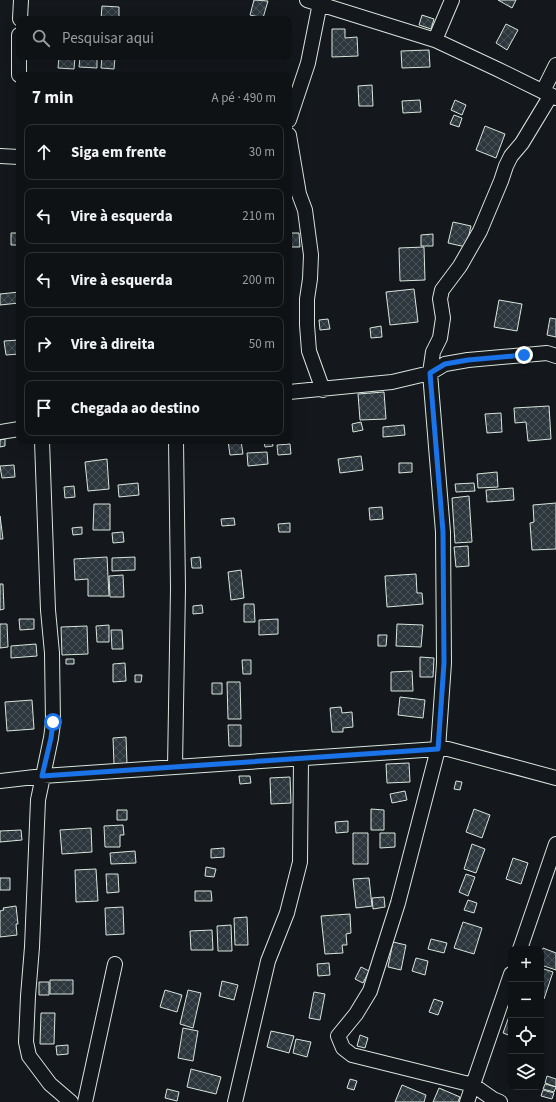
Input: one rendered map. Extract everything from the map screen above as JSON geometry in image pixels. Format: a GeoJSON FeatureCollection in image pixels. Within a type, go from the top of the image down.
{"type":"FeatureCollection","features":[{"type":"Feature","properties":{"kind":"street"},"geometry":{"type":"LineString","coordinates":[[20,16],[21,0]]}},
{"type":"Feature","properties":{"kind":"street"},"geometry":{"type":"LineString","coordinates":[[435,40],[452,0]]}},
{"type":"Feature","properties":{"kind":"street"},"geometry":{"type":"LineString","coordinates":[[292,111],[308,63],[314,2],[435,40],[550,95]]}},
{"type":"Feature","properties":{"kind":"street"},"geometry":{"type":"LineString","coordinates":[[19,60],[19,72]]}},
{"type":"Feature","properties":{"kind":"street"},"geometry":{"type":"LineString","coordinates":[[500,1102],[492,1099],[473,1085],[352,1055],[343,1048],[338,1036],[356,1014],[370,991],[398,903],[438,749],[444,663],[443,532],[430,373],[433,352],[440,338],[443,318],[440,299],[442,290],[460,266],[480,231],[511,156],[522,143],[550,95],[556,65]]}},
{"type":"Feature","properties":{"kind":"street"},"geometry":{"type":"LineString","coordinates":[[292,153],[299,194],[305,210],[311,255],[307,299],[309,351],[323,390]]}},
{"type":"Feature","properties":{"kind":"street"},"geometry":{"type":"LineString","coordinates":[[0,156],[16,157]]}},
{"type":"Feature","properties":{"kind":"street"},"geometry":{"type":"LineString","coordinates":[[292,392],[323,390],[392,382],[430,373],[445,364],[468,360],[547,353],[556,356]]}},
{"type":"Feature","properties":{"kind":"street"},"geometry":{"type":"LineString","coordinates":[[0,432],[16,429]]}},
{"type":"Feature","properties":{"kind":"street"},"geometry":{"type":"LineString","coordinates":[[42,444],[48,610],[52,653],[53,722],[38,800],[32,947],[26,1042],[29,1056],[50,1084],[71,1102]]}},
{"type":"Feature","properties":{"kind":"street"},"geometry":{"type":"LineString","coordinates":[[175,767],[178,588],[176,444]]}},
{"type":"Feature","properties":{"kind":"street"},"geometry":{"type":"LineString","coordinates":[[0,780],[438,749],[448,749],[556,778]]}},
{"type":"Feature","properties":{"kind":"street"},"geometry":{"type":"LineString","coordinates":[[235,1102],[268,960],[287,913],[300,862],[301,758]]}},
{"type":"Feature","properties":{"kind":"street"},"geometry":{"type":"LineString","coordinates":[[521,946],[556,844]]}},
{"type":"Feature","properties":{"kind":"street"},"geometry":{"type":"LineString","coordinates":[[85,1102],[115,964]]}},
{"type":"Feature","properties":{"kind":"street"},"geometry":{"type":"LineString","coordinates":[[467,1102],[508,982]]}},
{"type":"Feature","properties":{"kind":"building"},"geometry":{"type":"Polygon","coordinates":[[[254,0],[268,1],[264,16],[250,15],[254,0]]]}},
{"type":"Feature","properties":{"kind":"building"},"geometry":{"type":"Polygon","coordinates":[[[498,0],[516,0],[512,8],[498,0]]]}},
{"type":"Feature","properties":{"kind":"building"},"geometry":{"type":"Polygon","coordinates":[[[102,6],[119,7],[119,16],[101,16],[102,6]]]}},
{"type":"Feature","properties":{"kind":"building"},"geometry":{"type":"Polygon","coordinates":[[[422,15],[434,19],[431,29],[419,25],[422,15]]]}},
{"type":"Feature","properties":{"kind":"building"},"geometry":{"type":"Polygon","coordinates":[[[506,24],[518,30],[507,50],[496,43],[506,24]]]}},
{"type":"Feature","properties":{"kind":"building"},"geometry":{"type":"Polygon","coordinates":[[[332,29],[345,29],[345,38],[357,37],[358,56],[332,57],[332,29]]]}},
{"type":"Feature","properties":{"kind":"building"},"geometry":{"type":"Polygon","coordinates":[[[429,50],[430,67],[402,68],[401,51],[429,50]]]}},
{"type":"Feature","properties":{"kind":"building"},"geometry":{"type":"Polygon","coordinates":[[[59,60],[75,60],[74,69],[58,68],[59,60]]]}},
{"type":"Feature","properties":{"kind":"building"},"geometry":{"type":"Polygon","coordinates":[[[80,60],[97,60],[97,68],[79,67],[80,60]]]}},
{"type":"Feature","properties":{"kind":"building"},"geometry":{"type":"Polygon","coordinates":[[[102,60],[115,60],[114,69],[101,68],[102,60]]]}},
{"type":"Feature","properties":{"kind":"building"},"geometry":{"type":"Polygon","coordinates":[[[372,85],[373,106],[359,106],[358,86],[372,85]]]}},
{"type":"Feature","properties":{"kind":"building"},"geometry":{"type":"Polygon","coordinates":[[[420,100],[421,112],[403,113],[402,101],[420,100]]]}},
{"type":"Feature","properties":{"kind":"building"},"geometry":{"type":"Polygon","coordinates":[[[455,100],[466,105],[462,115],[451,110],[455,100]]]}},
{"type":"Feature","properties":{"kind":"building"},"geometry":{"type":"Polygon","coordinates":[[[454,115],[462,118],[459,127],[450,124],[454,115]]]}},
{"type":"Feature","properties":{"kind":"building"},"geometry":{"type":"Polygon","coordinates":[[[485,126],[505,134],[496,158],[476,150],[485,126]]]}},
{"type":"Feature","properties":{"kind":"building"},"geometry":{"type":"Polygon","coordinates":[[[453,222],[471,226],[466,247],[448,243],[453,222]]]}},
{"type":"Feature","properties":{"kind":"building"},"geometry":{"type":"Polygon","coordinates":[[[11,233],[16,233],[16,245],[11,245],[11,233]]]}},
{"type":"Feature","properties":{"kind":"building"},"geometry":{"type":"Polygon","coordinates":[[[292,233],[299,233],[300,247],[292,247],[292,233]]]}},
{"type":"Feature","properties":{"kind":"building"},"geometry":{"type":"Polygon","coordinates":[[[433,234],[433,246],[421,246],[421,235],[433,234]]]}},
{"type":"Feature","properties":{"kind":"building"},"geometry":{"type":"Polygon","coordinates":[[[424,247],[425,280],[400,281],[399,248],[424,247]]]}},
{"type":"Feature","properties":{"kind":"building"},"geometry":{"type":"Polygon","coordinates":[[[414,289],[418,322],[390,325],[386,292],[414,289]]]}},
{"type":"Feature","properties":{"kind":"building"},"geometry":{"type":"Polygon","coordinates":[[[16,292],[16,303],[0,305],[0,294],[16,292]]]}},
{"type":"Feature","properties":{"kind":"building"},"geometry":{"type":"Polygon","coordinates":[[[499,300],[522,304],[517,331],[494,327],[499,300]]]}},
{"type":"Feature","properties":{"kind":"building"},"geometry":{"type":"Polygon","coordinates":[[[550,318],[556,319],[556,337],[547,335],[550,318]]]}},
{"type":"Feature","properties":{"kind":"building"},"geometry":{"type":"Polygon","coordinates":[[[328,319],[330,329],[320,330],[319,320],[328,319]]]}},
{"type":"Feature","properties":{"kind":"building"},"geometry":{"type":"Polygon","coordinates":[[[381,326],[382,337],[371,338],[370,328],[381,326]]]}},
{"type":"Feature","properties":{"kind":"building"},"geometry":{"type":"Polygon","coordinates":[[[16,340],[16,354],[6,355],[4,341],[16,340]]]}},
{"type":"Feature","properties":{"kind":"building"},"geometry":{"type":"Polygon","coordinates":[[[384,392],[386,419],[360,420],[358,394],[384,392]]]}},
{"type":"Feature","properties":{"kind":"building"},"geometry":{"type":"Polygon","coordinates":[[[549,406],[551,439],[528,441],[526,422],[515,423],[514,408],[549,406]]]}},
{"type":"Feature","properties":{"kind":"building"},"geometry":{"type":"Polygon","coordinates":[[[501,413],[502,432],[487,433],[485,414],[501,413]]]}},
{"type":"Feature","properties":{"kind":"building"},"geometry":{"type":"Polygon","coordinates":[[[361,422],[363,430],[353,432],[352,424],[361,422]]]}},
{"type":"Feature","properties":{"kind":"building"},"geometry":{"type":"Polygon","coordinates":[[[404,425],[405,435],[383,437],[383,427],[404,425]]]}},
{"type":"Feature","properties":{"kind":"building"},"geometry":{"type":"Polygon","coordinates":[[[5,439],[5,446],[0,447],[0,440],[5,439]]]}},
{"type":"Feature","properties":{"kind":"building"},"geometry":{"type":"Polygon","coordinates":[[[228,444],[241,444],[243,454],[230,455],[228,444]]]}},
{"type":"Feature","properties":{"kind":"building"},"geometry":{"type":"Polygon","coordinates":[[[264,444],[273,444],[273,446],[265,447],[264,444]]]}},
{"type":"Feature","properties":{"kind":"building"},"geometry":{"type":"Polygon","coordinates":[[[290,444],[291,454],[278,455],[277,445],[290,444]]]}},
{"type":"Feature","properties":{"kind":"building"},"geometry":{"type":"Polygon","coordinates":[[[267,452],[268,464],[248,466],[247,453],[267,452]]]}},
{"type":"Feature","properties":{"kind":"building"},"geometry":{"type":"Polygon","coordinates":[[[361,456],[363,470],[340,473],[338,459],[361,456]]]}},
{"type":"Feature","properties":{"kind":"building"},"geometry":{"type":"Polygon","coordinates":[[[107,459],[109,489],[88,491],[85,462],[107,459]]]}},
{"type":"Feature","properties":{"kind":"building"},"geometry":{"type":"Polygon","coordinates":[[[399,463],[412,463],[412,472],[399,473],[399,463]]]}},
{"type":"Feature","properties":{"kind":"building"},"geometry":{"type":"Polygon","coordinates":[[[14,465],[15,477],[2,478],[0,466],[14,465]]]}},
{"type":"Feature","properties":{"kind":"building"},"geometry":{"type":"Polygon","coordinates":[[[497,472],[498,487],[478,488],[477,474],[497,472]]]}},
{"type":"Feature","properties":{"kind":"building"},"geometry":{"type":"Polygon","coordinates":[[[138,483],[139,495],[119,497],[118,485],[138,483]]]}},
{"type":"Feature","properties":{"kind":"building"},"geometry":{"type":"Polygon","coordinates":[[[474,483],[475,491],[456,492],[455,484],[474,483]]]}},
{"type":"Feature","properties":{"kind":"building"},"geometry":{"type":"Polygon","coordinates":[[[74,486],[75,497],[65,498],[64,487],[74,486]]]}},
{"type":"Feature","properties":{"kind":"building"},"geometry":{"type":"Polygon","coordinates":[[[513,488],[514,500],[487,502],[486,490],[513,488]]]}},
{"type":"Feature","properties":{"kind":"building"},"geometry":{"type":"Polygon","coordinates":[[[469,496],[472,542],[455,543],[452,498],[469,496]]]}},
{"type":"Feature","properties":{"kind":"building"},"geometry":{"type":"Polygon","coordinates":[[[556,503],[556,549],[532,550],[530,523],[534,522],[533,505],[556,503]]]}},
{"type":"Feature","properties":{"kind":"building"},"geometry":{"type":"Polygon","coordinates":[[[94,504],[110,504],[110,530],[93,530],[94,504]]]}},
{"type":"Feature","properties":{"kind":"building"},"geometry":{"type":"Polygon","coordinates":[[[382,507],[383,519],[370,520],[369,508],[382,507]]]}},
{"type":"Feature","properties":{"kind":"building"},"geometry":{"type":"Polygon","coordinates":[[[0,516],[3,539],[0,539],[0,516]]]}},
{"type":"Feature","properties":{"kind":"building"},"geometry":{"type":"Polygon","coordinates":[[[234,518],[235,525],[222,526],[221,519],[234,518]]]}},
{"type":"Feature","properties":{"kind":"building"},"geometry":{"type":"Polygon","coordinates":[[[290,523],[290,532],[279,532],[278,524],[290,523]]]}},
{"type":"Feature","properties":{"kind":"building"},"geometry":{"type":"Polygon","coordinates":[[[82,527],[82,534],[73,535],[72,528],[82,527]]]}},
{"type":"Feature","properties":{"kind":"building"},"geometry":{"type":"Polygon","coordinates":[[[123,532],[124,542],[113,543],[112,533],[123,532]]]}},
{"type":"Feature","properties":{"kind":"building"},"geometry":{"type":"Polygon","coordinates":[[[468,546],[469,566],[456,567],[454,547],[468,546]]]}},
{"type":"Feature","properties":{"kind":"building"},"geometry":{"type":"Polygon","coordinates":[[[107,557],[109,596],[88,596],[88,579],[75,580],[74,559],[107,557]]]}},
{"type":"Feature","properties":{"kind":"building"},"geometry":{"type":"Polygon","coordinates":[[[135,557],[135,570],[112,571],[112,558],[135,557]]]}},
{"type":"Feature","properties":{"kind":"building"},"geometry":{"type":"Polygon","coordinates":[[[200,557],[201,568],[192,568],[191,558],[200,557]]]}},
{"type":"Feature","properties":{"kind":"building"},"geometry":{"type":"Polygon","coordinates":[[[241,570],[244,598],[231,600],[228,572],[241,570]]]}},
{"type":"Feature","properties":{"kind":"building"},"geometry":{"type":"Polygon","coordinates":[[[416,574],[417,593],[422,593],[423,604],[387,607],[385,576],[416,574]]]}},
{"type":"Feature","properties":{"kind":"building"},"geometry":{"type":"Polygon","coordinates":[[[123,575],[124,597],[110,597],[109,576],[123,575]]]}},
{"type":"Feature","properties":{"kind":"building"},"geometry":{"type":"Polygon","coordinates":[[[0,584],[3,584],[4,609],[0,610],[0,584]]]}},
{"type":"Feature","properties":{"kind":"building"},"geometry":{"type":"Polygon","coordinates":[[[244,604],[254,604],[255,622],[244,622],[244,604]]]}},
{"type":"Feature","properties":{"kind":"building"},"geometry":{"type":"Polygon","coordinates":[[[202,605],[203,613],[193,614],[193,606],[202,605]]]}},
{"type":"Feature","properties":{"kind":"building"},"geometry":{"type":"Polygon","coordinates":[[[19,619],[34,619],[34,629],[20,630],[19,619]]]}},
{"type":"Feature","properties":{"kind":"building"},"geometry":{"type":"Polygon","coordinates":[[[278,619],[278,634],[259,635],[259,620],[278,619]]]}},
{"type":"Feature","properties":{"kind":"building"},"geometry":{"type":"Polygon","coordinates":[[[0,624],[7,624],[8,647],[0,648],[0,624]]]}},
{"type":"Feature","properties":{"kind":"building"},"geometry":{"type":"Polygon","coordinates":[[[397,624],[423,625],[421,647],[396,646],[397,624]]]}},
{"type":"Feature","properties":{"kind":"building"},"geometry":{"type":"Polygon","coordinates":[[[109,625],[109,642],[97,642],[96,626],[109,625]]]}},
{"type":"Feature","properties":{"kind":"building"},"geometry":{"type":"Polygon","coordinates":[[[87,626],[88,654],[62,655],[61,627],[87,626]]]}},
{"type":"Feature","properties":{"kind":"building"},"geometry":{"type":"Polygon","coordinates":[[[111,630],[122,630],[123,649],[112,649],[111,630]]]}},
{"type":"Feature","properties":{"kind":"building"},"geometry":{"type":"Polygon","coordinates":[[[378,635],[387,635],[386,646],[378,646],[378,635]]]}},
{"type":"Feature","properties":{"kind":"building"},"geometry":{"type":"Polygon","coordinates":[[[36,644],[37,656],[11,658],[11,646],[36,644]]]}},
{"type":"Feature","properties":{"kind":"building"},"geometry":{"type":"Polygon","coordinates":[[[420,657],[434,658],[433,677],[420,677],[420,657]]]}},
{"type":"Feature","properties":{"kind":"building"},"geometry":{"type":"Polygon","coordinates":[[[66,659],[74,659],[74,664],[66,664],[66,659]]]}},
{"type":"Feature","properties":{"kind":"building"},"geometry":{"type":"Polygon","coordinates":[[[242,660],[251,660],[251,674],[243,674],[242,660]]]}},
{"type":"Feature","properties":{"kind":"building"},"geometry":{"type":"Polygon","coordinates":[[[125,663],[126,681],[113,682],[113,664],[125,663]]]}},
{"type":"Feature","properties":{"kind":"building"},"geometry":{"type":"Polygon","coordinates":[[[412,671],[413,691],[391,691],[391,672],[412,671]]]}},
{"type":"Feature","properties":{"kind":"building"},"geometry":{"type":"Polygon","coordinates":[[[135,675],[142,675],[141,682],[135,682],[135,675]]]}},
{"type":"Feature","properties":{"kind":"building"},"geometry":{"type":"Polygon","coordinates":[[[227,682],[240,682],[241,719],[228,719],[227,682]]]}},
{"type":"Feature","properties":{"kind":"building"},"geometry":{"type":"Polygon","coordinates":[[[212,683],[222,683],[222,694],[212,694],[212,683]]]}},
{"type":"Feature","properties":{"kind":"building"},"geometry":{"type":"Polygon","coordinates":[[[400,697],[425,700],[423,718],[398,715],[400,697]]]}},
{"type":"Feature","properties":{"kind":"building"},"geometry":{"type":"Polygon","coordinates":[[[32,700],[34,729],[7,731],[5,702],[32,700]]]}},
{"type":"Feature","properties":{"kind":"building"},"geometry":{"type":"Polygon","coordinates":[[[341,707],[342,713],[352,712],[353,727],[343,728],[343,732],[332,732],[330,708],[341,707]]]}},
{"type":"Feature","properties":{"kind":"building"},"geometry":{"type":"Polygon","coordinates":[[[228,725],[241,725],[241,746],[229,746],[228,725]]]}},
{"type":"Feature","properties":{"kind":"building"},"geometry":{"type":"Polygon","coordinates":[[[126,737],[127,764],[114,764],[113,738],[126,737]]]}},
{"type":"Feature","properties":{"kind":"building"},"geometry":{"type":"Polygon","coordinates":[[[409,763],[410,782],[387,783],[386,764],[409,763]]]}},
{"type":"Feature","properties":{"kind":"building"},"geometry":{"type":"Polygon","coordinates":[[[239,776],[250,776],[251,783],[240,784],[239,776]]]}},
{"type":"Feature","properties":{"kind":"building"},"geometry":{"type":"Polygon","coordinates":[[[290,777],[291,803],[271,804],[270,778],[290,777]]]}},
{"type":"Feature","properties":{"kind":"building"},"geometry":{"type":"Polygon","coordinates":[[[456,781],[462,782],[460,790],[454,789],[456,781]]]}},
{"type":"Feature","properties":{"kind":"building"},"geometry":{"type":"Polygon","coordinates":[[[405,791],[407,800],[392,803],[390,794],[405,791]]]}},
{"type":"Feature","properties":{"kind":"building"},"geometry":{"type":"Polygon","coordinates":[[[371,809],[384,810],[384,830],[371,830],[371,809]]]}},
{"type":"Feature","properties":{"kind":"building"},"geometry":{"type":"Polygon","coordinates":[[[474,809],[490,815],[482,838],[466,832],[474,809]]]}},
{"type":"Feature","properties":{"kind":"building"},"geometry":{"type":"Polygon","coordinates":[[[117,810],[127,810],[127,820],[117,820],[117,810]]]}},
{"type":"Feature","properties":{"kind":"building"},"geometry":{"type":"Polygon","coordinates":[[[348,821],[348,832],[336,833],[335,822],[348,821]]]}},
{"type":"Feature","properties":{"kind":"building"},"geometry":{"type":"Polygon","coordinates":[[[123,825],[124,835],[120,835],[120,847],[105,847],[104,826],[123,825]]]}},
{"type":"Feature","properties":{"kind":"building"},"geometry":{"type":"Polygon","coordinates":[[[91,828],[92,852],[62,854],[60,830],[91,828]]]}},
{"type":"Feature","properties":{"kind":"building"},"geometry":{"type":"Polygon","coordinates":[[[21,830],[22,840],[0,842],[0,831],[21,830]]]}},
{"type":"Feature","properties":{"kind":"building"},"geometry":{"type":"Polygon","coordinates":[[[353,833],[368,833],[368,864],[353,864],[353,833]]]}},
{"type":"Feature","properties":{"kind":"building"},"geometry":{"type":"Polygon","coordinates":[[[380,833],[395,833],[395,847],[380,848],[380,833]]]}},
{"type":"Feature","properties":{"kind":"building"},"geometry":{"type":"Polygon","coordinates":[[[472,844],[485,849],[476,873],[464,869],[472,844]]]}},
{"type":"Feature","properties":{"kind":"building"},"geometry":{"type":"Polygon","coordinates":[[[224,848],[224,857],[211,858],[211,849],[224,848]]]}},
{"type":"Feature","properties":{"kind":"building"},"geometry":{"type":"Polygon","coordinates":[[[135,851],[136,863],[111,864],[110,853],[135,851]]]}},
{"type":"Feature","properties":{"kind":"building"},"geometry":{"type":"Polygon","coordinates":[[[513,858],[528,863],[521,884],[506,879],[513,858]]]}},
{"type":"Feature","properties":{"kind":"building"},"geometry":{"type":"Polygon","coordinates":[[[206,867],[216,869],[214,877],[205,876],[206,867]]]}},
{"type":"Feature","properties":{"kind":"building"},"geometry":{"type":"Polygon","coordinates":[[[96,869],[98,901],[76,902],[75,870],[96,869]]]}},
{"type":"Feature","properties":{"kind":"building"},"geometry":{"type":"Polygon","coordinates":[[[106,874],[118,874],[119,892],[107,893],[106,874]]]}},
{"type":"Feature","properties":{"kind":"building"},"geometry":{"type":"Polygon","coordinates":[[[466,874],[475,877],[468,896],[459,892],[466,874]]]}},
{"type":"Feature","properties":{"kind":"building"},"geometry":{"type":"Polygon","coordinates":[[[0,878],[10,878],[10,890],[0,890],[0,878]]]}},
{"type":"Feature","properties":{"kind":"building"},"geometry":{"type":"Polygon","coordinates":[[[369,878],[372,906],[356,908],[353,879],[369,878]]]}},
{"type":"Feature","properties":{"kind":"building"},"geometry":{"type":"Polygon","coordinates":[[[195,891],[211,891],[212,901],[195,901],[195,891]]]}},
{"type":"Feature","properties":{"kind":"building"},"geometry":{"type":"Polygon","coordinates":[[[384,897],[385,907],[373,909],[372,898],[384,897]]]}},
{"type":"Feature","properties":{"kind":"building"},"geometry":{"type":"Polygon","coordinates":[[[468,900],[477,903],[474,913],[464,910],[468,900]]]}},
{"type":"Feature","properties":{"kind":"building"},"geometry":{"type":"Polygon","coordinates":[[[16,906],[18,924],[16,924],[17,935],[0,937],[0,911],[4,910],[3,908],[16,906]]]}},
{"type":"Feature","properties":{"kind":"building"},"geometry":{"type":"Polygon","coordinates":[[[123,907],[124,934],[106,935],[105,908],[123,907]]]}},
{"type":"Feature","properties":{"kind":"building"},"geometry":{"type":"Polygon","coordinates":[[[350,914],[351,933],[346,934],[347,945],[342,945],[343,953],[325,954],[321,916],[350,914]]]}},
{"type":"Feature","properties":{"kind":"building"},"geometry":{"type":"Polygon","coordinates":[[[247,917],[248,945],[235,945],[234,918],[247,917]]]}},
{"type":"Feature","properties":{"kind":"building"},"geometry":{"type":"Polygon","coordinates":[[[463,922],[482,928],[474,954],[454,948],[463,922]]]}},
{"type":"Feature","properties":{"kind":"building"},"geometry":{"type":"Polygon","coordinates":[[[231,925],[232,951],[218,951],[217,926],[231,925]]]}},
{"type":"Feature","properties":{"kind":"building"},"geometry":{"type":"Polygon","coordinates":[[[212,930],[213,950],[191,950],[190,931],[212,930]]]}},
{"type":"Feature","properties":{"kind":"building"},"geometry":{"type":"Polygon","coordinates":[[[431,939],[447,943],[444,953],[428,949],[431,939]]]}},
{"type":"Feature","properties":{"kind":"building"},"geometry":{"type":"Polygon","coordinates":[[[393,942],[406,945],[401,970],[388,967],[393,942]]]}},
{"type":"Feature","properties":{"kind":"building"},"geometry":{"type":"Polygon","coordinates":[[[544,948],[556,953],[556,970],[544,966],[544,948]]]}},
{"type":"Feature","properties":{"kind":"building"},"geometry":{"type":"Polygon","coordinates":[[[416,958],[428,961],[425,975],[412,971],[416,958]]]}},
{"type":"Feature","properties":{"kind":"building"},"geometry":{"type":"Polygon","coordinates":[[[329,963],[330,975],[318,976],[317,964],[329,963]]]}},
{"type":"Feature","properties":{"kind":"building"},"geometry":{"type":"Polygon","coordinates":[[[361,967],[369,971],[363,983],[355,979],[361,967]]]}},
{"type":"Feature","properties":{"kind":"building"},"geometry":{"type":"Polygon","coordinates":[[[544,969],[553,972],[544,999],[544,969]]]}},
{"type":"Feature","properties":{"kind":"building"},"geometry":{"type":"Polygon","coordinates":[[[50,980],[73,980],[73,994],[50,994],[50,980]]]}},
{"type":"Feature","properties":{"kind":"building"},"geometry":{"type":"Polygon","coordinates":[[[222,981],[238,985],[234,1000],[219,996],[222,981]]]}},
{"type":"Feature","properties":{"kind":"building"},"geometry":{"type":"Polygon","coordinates":[[[39,982],[49,982],[49,995],[39,995],[39,982]]]}},
{"type":"Feature","properties":{"kind":"building"},"geometry":{"type":"Polygon","coordinates":[[[165,990],[182,995],[177,1012],[160,1007],[165,990]]]}},
{"type":"Feature","properties":{"kind":"building"},"geometry":{"type":"Polygon","coordinates":[[[188,990],[201,993],[193,1028],[180,1024],[188,990]]]}},
{"type":"Feature","properties":{"kind":"building"},"geometry":{"type":"Polygon","coordinates":[[[314,992],[325,994],[320,1020],[309,1018],[314,992]]]}},
{"type":"Feature","properties":{"kind":"building"},"geometry":{"type":"Polygon","coordinates":[[[434,999],[443,1002],[438,1015],[429,1012],[434,999]]]}},
{"type":"Feature","properties":{"kind":"building"},"geometry":{"type":"Polygon","coordinates":[[[41,1013],[55,1013],[54,1044],[40,1044],[41,1013]]]}},
{"type":"Feature","properties":{"kind":"building"},"geometry":{"type":"Polygon","coordinates":[[[508,1019],[508,1035],[503,1033],[508,1019]]]}},
{"type":"Feature","properties":{"kind":"building"},"geometry":{"type":"Polygon","coordinates":[[[183,1028],[198,1031],[193,1061],[178,1058],[183,1028]]]}},
{"type":"Feature","properties":{"kind":"building"},"geometry":{"type":"Polygon","coordinates":[[[271,1031],[294,1036],[289,1053],[267,1047],[271,1031]]]}},
{"type":"Feature","properties":{"kind":"building"},"geometry":{"type":"Polygon","coordinates":[[[360,1035],[368,1038],[365,1048],[357,1046],[360,1035]]]}},
{"type":"Feature","properties":{"kind":"building"},"geometry":{"type":"Polygon","coordinates":[[[296,1039],[311,1042],[307,1057],[293,1053],[296,1039]]]}},
{"type":"Feature","properties":{"kind":"building"},"geometry":{"type":"Polygon","coordinates":[[[68,1045],[68,1054],[57,1055],[56,1046],[68,1045]]]}},
{"type":"Feature","properties":{"kind":"building"},"geometry":{"type":"Polygon","coordinates":[[[191,1069],[221,1077],[216,1094],[187,1087],[191,1069]]]}},
{"type":"Feature","properties":{"kind":"building"},"geometry":{"type":"Polygon","coordinates":[[[547,1076],[556,1079],[556,1087],[545,1083],[547,1076]]]}},
{"type":"Feature","properties":{"kind":"building"},"geometry":{"type":"Polygon","coordinates":[[[350,1079],[357,1081],[354,1090],[347,1088],[350,1079]]]}},
{"type":"Feature","properties":{"kind":"building"},"geometry":{"type":"Polygon","coordinates":[[[545,1084],[556,1087],[554,1092],[544,1089],[545,1084]]]}},
{"type":"Feature","properties":{"kind":"building"},"geometry":{"type":"Polygon","coordinates":[[[402,1085],[426,1095],[424,1102],[395,1102],[402,1085]]]}},
{"type":"Feature","properties":{"kind":"building"},"geometry":{"type":"Polygon","coordinates":[[[439,1088],[460,1097],[458,1102],[433,1102],[439,1088]]]}},
{"type":"Feature","properties":{"kind":"building"},"geometry":{"type":"Polygon","coordinates":[[[167,1089],[179,1092],[177,1101],[165,1098],[167,1089]]]}},
{"type":"Feature","properties":{"kind":"building"},"geometry":{"type":"Polygon","coordinates":[[[543,1090],[554,1093],[552,1099],[541,1096],[543,1090]]]}},
{"type":"Feature","properties":{"kind":"route"},"geometry":{"type":"LineString","coordinates":[[53,722],[51,738],[42,776],[438,749],[444,663],[443,532],[430,373],[445,364],[468,360],[524,355]]}}]}
